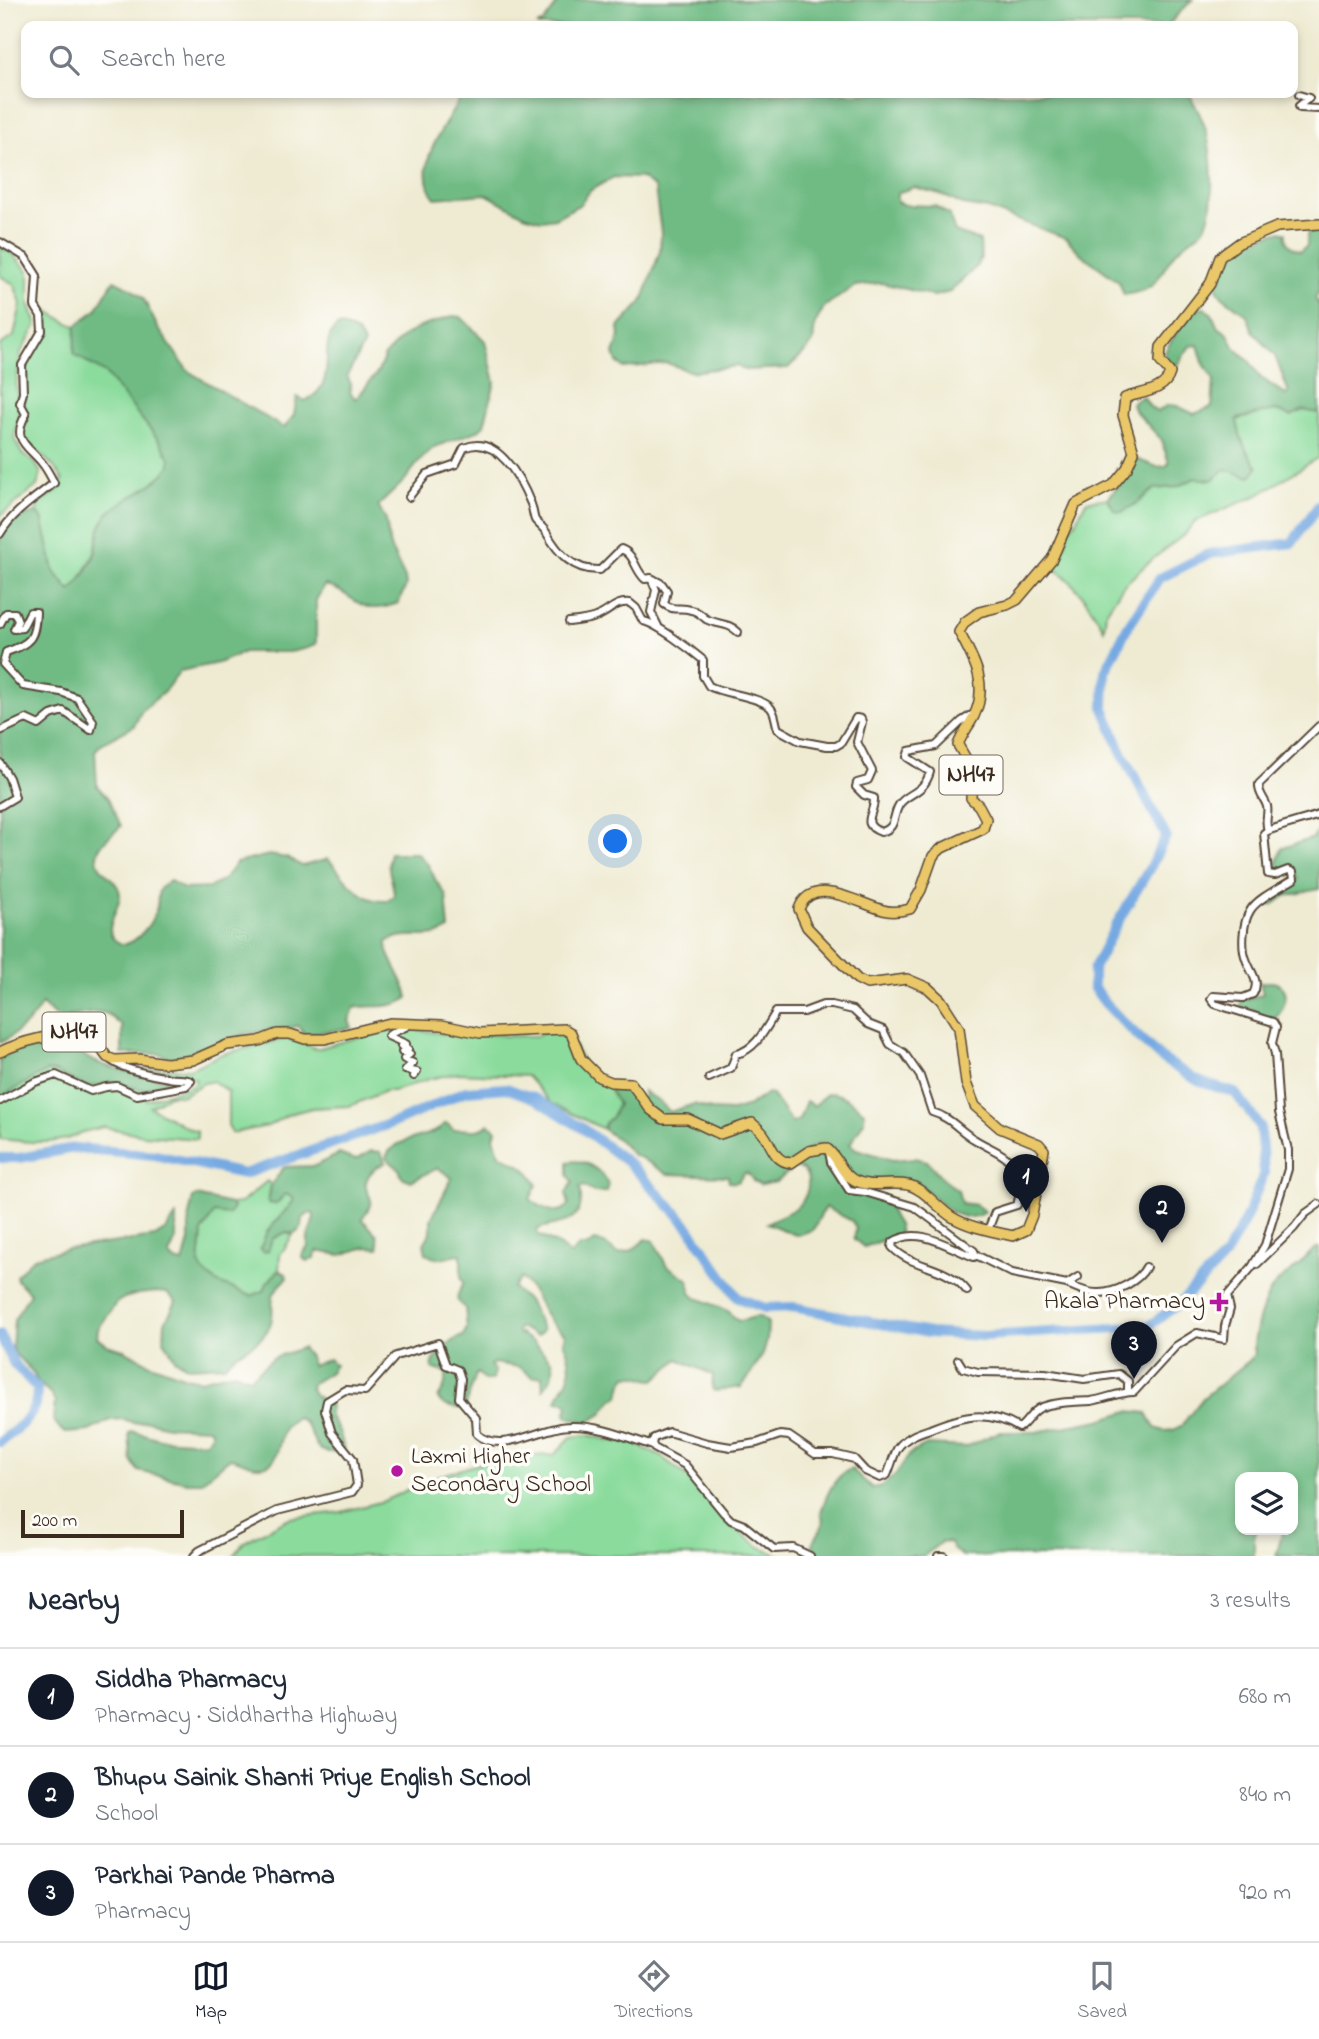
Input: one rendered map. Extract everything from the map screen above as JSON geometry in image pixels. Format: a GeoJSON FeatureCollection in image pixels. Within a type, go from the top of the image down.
{"type":"FeatureCollection","features":[{"type":"Feature","properties":{"kind":"highway","name":"NH47"},"geometry":{"type":"LineString","coordinates":[[0,1052],[11,1046],[82,1031],[97,1043],[107,1057],[166,1063],[193,1060],[227,1045],[259,1041],[277,1034],[325,1039],[390,1023],[442,1025],[480,1033],[564,1028],[571,1033],[581,1059],[599,1077],[611,1083],[631,1083],[650,1109],[663,1119],[688,1119],[720,1134],[751,1123],[764,1133],[775,1154],[783,1162],[791,1163],[809,1151],[826,1148],[855,1181],[910,1185],[953,1217],[971,1226],[1013,1237],[1026,1230],[1032,1215],[1044,1150],[1039,1143],[1000,1128],[975,1106],[966,1083],[959,1028],[941,1000],[928,988],[907,979],[867,984],[857,979],[807,927],[799,909],[803,900],[811,894],[827,893],[846,896],[886,911],[910,909],[921,890],[933,856],[942,848],[983,829],[986,819],[971,798],[972,769],[958,745],[975,713],[982,687],[978,669],[959,632],[965,622],[979,612],[1017,600],[1052,559],[1076,503],[1113,485],[1127,468],[1134,452],[1123,415],[1125,398],[1159,388],[1168,380],[1170,373],[1160,361],[1161,347],[1210,285],[1220,257],[1240,243],[1277,227],[1319,224]]}},
{"type":"Feature","properties":{"kind":"street"},"geometry":{"type":"LineString","coordinates":[[1299,94],[1309,98],[1300,108],[1319,109]]}},
{"type":"Feature","properties":{"kind":"street"},"geometry":{"type":"LineString","coordinates":[[0,242],[25,257],[37,276],[35,306],[41,316],[42,331],[22,365],[23,393],[20,403],[26,414],[19,426],[26,448],[44,464],[54,483],[16,512],[0,534]]}},
{"type":"Feature","properties":{"kind":"street"},"geometry":{"type":"LineString","coordinates":[[409,497],[427,474],[456,464],[464,448],[469,445],[485,445],[502,457],[516,475],[532,507],[534,517],[545,530],[552,545],[569,561],[581,569],[600,570],[621,549],[632,556],[638,572],[645,579],[657,580],[667,591],[664,604],[669,609],[688,608],[708,620],[731,625],[738,632]]}},
{"type":"Feature","properties":{"kind":"street"},"geometry":{"type":"LineString","coordinates":[[651,578],[656,590],[651,612],[660,631]]}},
{"type":"Feature","properties":{"kind":"street"},"geometry":{"type":"LineString","coordinates":[[569,622],[601,615],[625,602],[636,608],[643,621],[650,622],[660,631],[681,641],[703,660],[703,676],[709,686],[735,692],[769,707],[775,715],[778,729],[792,738],[836,746],[841,743],[856,718],[861,719],[857,742],[872,771],[868,780],[856,783],[856,787],[863,795],[874,798],[869,822],[871,827],[881,832],[893,824],[899,805],[918,791],[929,778],[930,772],[906,757],[909,751],[936,746],[962,721],[975,713]]}},
{"type":"Feature","properties":{"kind":"street"},"geometry":{"type":"LineString","coordinates":[[0,624],[6,613],[15,613],[18,621],[14,629],[22,628],[30,612],[36,612],[35,632],[25,645],[6,652],[3,664],[23,686],[61,692],[78,698],[93,721],[91,730],[63,711],[51,715],[39,724],[26,719],[0,731]]}},
{"type":"Feature","properties":{"kind":"street"},"geometry":{"type":"LineString","coordinates":[[1268,830],[1265,823],[1268,808],[1258,791],[1259,784],[1319,726]]}},
{"type":"Feature","properties":{"kind":"street"},"geometry":{"type":"LineString","coordinates":[[0,763],[9,778],[15,797],[0,806]]}},
{"type":"Feature","properties":{"kind":"street"},"geometry":{"type":"LineString","coordinates":[[1248,1272],[1265,1245],[1289,1159],[1276,1094],[1275,1054],[1272,1043],[1276,1027],[1273,1022],[1215,1004],[1211,999],[1213,996],[1243,998],[1253,994],[1257,986],[1245,958],[1243,945],[1250,911],[1259,901],[1294,879],[1293,872],[1288,870],[1275,875],[1268,874],[1264,834],[1268,830],[1294,825],[1319,815]]}},
{"type":"Feature","properties":{"kind":"street"},"geometry":{"type":"LineString","coordinates":[[709,1078],[731,1068],[736,1054],[754,1045],[776,1012],[804,1012],[823,1005],[853,1010],[868,1024],[883,1030],[890,1044],[900,1049],[910,1060],[923,1084],[932,1112],[954,1122],[974,1139],[1012,1161],[1017,1172],[1020,1196],[1017,1205],[995,1212],[988,1230]]}},
{"type":"Feature","properties":{"kind":"street"},"geometry":{"type":"LineString","coordinates":[[410,1024],[406,1028],[392,1031],[388,1036],[406,1044],[401,1046],[408,1049],[402,1052],[410,1054],[404,1059],[413,1063],[405,1070],[417,1072],[414,1076]]}},
{"type":"Feature","properties":{"kind":"street"},"geometry":{"type":"LineString","coordinates":[[0,1101],[35,1082],[56,1075],[91,1091],[117,1086],[137,1095],[186,1086],[191,1081],[133,1070],[115,1064],[107,1057]]}},
{"type":"Feature","properties":{"kind":"street"},"geometry":{"type":"LineString","coordinates":[[829,1150],[831,1162],[849,1190],[915,1207],[976,1255],[1012,1273],[1100,1293],[1141,1276],[1146,1267]]}},
{"type":"Feature","properties":{"kind":"street"},"geometry":{"type":"LineString","coordinates":[[653,1446],[654,1438],[669,1432],[731,1447],[757,1444],[780,1435],[789,1436],[815,1454],[828,1453],[854,1460],[865,1471],[880,1478],[887,1475],[897,1449],[903,1442],[949,1420],[972,1415],[1011,1423],[1019,1428],[1033,1412],[1042,1407],[1133,1392],[1176,1346],[1187,1338],[1198,1333],[1224,1339],[1230,1309],[1227,1296],[1305,1214],[1319,1204]]}},
{"type":"Feature","properties":{"kind":"street"},"geometry":{"type":"LineString","coordinates":[[967,1291],[961,1282],[946,1272],[898,1254],[892,1247],[893,1242],[899,1238],[915,1236],[930,1238],[974,1257],[976,1255]]}},
{"type":"Feature","properties":{"kind":"street"},"geometry":{"type":"LineString","coordinates":[[1067,1284],[1078,1277]]}},
{"type":"Feature","properties":{"kind":"street"},"geometry":{"type":"LineString","coordinates":[[194,1556],[277,1511],[352,1492],[357,1486],[356,1471],[348,1450],[332,1433],[325,1410],[327,1401],[345,1390],[365,1391],[396,1356],[438,1343],[446,1365],[458,1370],[461,1379],[459,1398],[476,1418],[477,1434],[484,1440],[505,1442],[567,1425],[590,1426],[653,1446],[685,1465],[724,1513],[744,1525],[768,1546],[774,1549],[793,1548],[810,1556]]}},
{"type":"Feature","properties":{"kind":"street"},"geometry":{"type":"LineString","coordinates":[[958,1360],[963,1368],[978,1372],[1045,1373],[1084,1379],[1119,1374],[1128,1381],[1128,1392]]}},
{"type":"Feature","properties":{"kind":"street"},"geometry":{"type":"LineString","coordinates":[[938,1556],[944,1556]]}},
{"type":"Feature","properties":{"kind":"green space"},"geometry":{"type":"Polygon","coordinates":[[[560,0],[1192,0],[1172,21],[544,21],[560,0]]]}},
{"type":"Feature","properties":{"kind":"green space"},"geometry":{"type":"Polygon","coordinates":[[[460,98],[1191,98],[1208,137],[1212,179],[1211,207],[1204,228],[1175,253],[1152,286],[1124,295],[1119,282],[1081,254],[1066,238],[988,209],[963,205],[940,194],[914,187],[897,193],[897,202],[905,205],[935,206],[949,215],[955,232],[980,241],[981,258],[976,267],[950,292],[934,296],[882,283],[855,286],[824,307],[815,324],[813,342],[788,368],[744,370],[737,366],[692,372],[667,363],[624,368],[617,362],[614,354],[620,336],[619,327],[642,302],[660,251],[661,233],[655,188],[641,178],[614,177],[591,190],[579,205],[555,218],[541,220],[524,215],[486,194],[435,198],[428,185],[426,172],[441,130],[460,98]]]}},
{"type":"Feature","properties":{"kind":"green space"},"geometry":{"type":"Polygon","coordinates":[[[1319,228],[1319,291],[1315,298],[1319,305],[1319,413],[1303,410],[1291,416],[1275,410],[1237,419],[1244,445],[1258,467],[1250,477],[1225,469],[1212,480],[1195,478],[1176,487],[1154,489],[1122,512],[1114,510],[1108,498],[1125,478],[1136,459],[1157,467],[1169,463],[1161,439],[1134,410],[1132,403],[1143,396],[1157,412],[1168,405],[1194,414],[1212,407],[1214,380],[1203,362],[1198,345],[1190,346],[1178,364],[1174,365],[1163,357],[1178,330],[1200,308],[1212,314],[1217,326],[1228,334],[1234,347],[1250,362],[1260,377],[1286,395],[1289,393],[1275,356],[1253,331],[1247,315],[1222,296],[1217,289],[1217,275],[1225,259],[1239,247],[1281,231],[1286,233],[1289,245],[1301,251],[1307,245],[1307,234],[1311,229],[1319,228]]]}},
{"type":"Feature","properties":{"kind":"green space"},"geometry":{"type":"Polygon","coordinates":[[[0,248],[11,252],[29,272],[29,303],[37,325],[21,352],[16,385],[19,416],[14,438],[22,454],[34,462],[41,473],[37,486],[0,516],[0,345],[14,336],[21,304],[14,284],[0,276],[0,248]]]}},
{"type":"Feature","properties":{"kind":"green space"},"geometry":{"type":"Polygon","coordinates":[[[114,280],[143,298],[158,328],[188,371],[284,428],[294,415],[297,397],[305,401],[323,384],[328,343],[338,326],[354,331],[364,344],[347,376],[351,384],[350,393],[356,399],[378,372],[385,355],[404,336],[420,327],[453,316],[461,317],[485,341],[495,382],[484,425],[477,431],[434,447],[378,506],[386,520],[390,547],[405,578],[406,586],[398,603],[374,608],[365,606],[325,585],[316,600],[316,644],[290,652],[244,652],[218,663],[180,671],[163,693],[142,710],[134,726],[101,744],[95,751],[97,786],[108,798],[121,826],[103,843],[98,851],[97,861],[119,890],[119,902],[110,932],[121,944],[135,939],[147,927],[157,908],[161,888],[170,881],[184,889],[209,888],[225,878],[236,863],[269,855],[287,858],[302,866],[328,859],[361,893],[377,901],[387,901],[394,896],[390,853],[417,853],[429,866],[446,895],[449,929],[434,935],[402,936],[387,942],[389,954],[408,998],[395,1004],[354,1008],[349,1021],[352,1028],[305,1034],[298,1026],[245,1034],[175,1058],[158,1054],[122,1054],[122,1026],[108,1014],[99,1012],[63,1017],[54,1015],[42,1004],[24,1026],[0,1043],[0,522],[36,513],[42,518],[54,571],[70,591],[93,559],[105,517],[155,481],[170,466],[170,458],[161,443],[105,373],[74,354],[76,326],[96,310],[114,280]]]}},
{"type":"Feature","properties":{"kind":"green space"},"geometry":{"type":"Polygon","coordinates":[[[40,304],[76,326],[74,354],[105,373],[170,458],[170,466],[159,480],[108,513],[100,528],[94,555],[77,586],[70,591],[54,571],[42,518],[36,513],[39,503],[57,491],[63,480],[54,467],[21,434],[28,418],[23,401],[26,362],[46,327],[40,304]]]}},
{"type":"Feature","properties":{"kind":"green space"},"geometry":{"type":"Polygon","coordinates":[[[1275,410],[1291,416],[1303,410],[1319,413],[1319,457],[1258,495],[1196,521],[1185,534],[1123,586],[1106,612],[1104,629],[1075,587],[1061,573],[1050,570],[1065,545],[1068,531],[1087,501],[1108,498],[1109,502],[1137,503],[1154,489],[1176,487],[1195,478],[1212,480],[1225,468],[1252,460],[1248,458],[1236,420],[1275,410]]]}},
{"type":"Feature","properties":{"kind":"green space"},"geometry":{"type":"Polygon","coordinates":[[[1319,828],[1319,889],[1286,896],[1272,905],[1267,905],[1265,901],[1299,879],[1296,871],[1275,869],[1282,848],[1313,838],[1319,828]]]}},
{"type":"Feature","properties":{"kind":"green space"},"geometry":{"type":"Polygon","coordinates":[[[1260,982],[1274,982],[1285,990],[1283,1007],[1273,1020],[1257,1015],[1255,1010],[1241,1008],[1241,1001],[1263,994],[1260,982]]]}},
{"type":"Feature","properties":{"kind":"green space"},"geometry":{"type":"Polygon","coordinates":[[[406,1028],[458,1036],[480,1033],[536,1036],[548,1031],[565,1033],[588,1070],[613,1088],[611,1091],[618,1104],[603,1129],[551,1103],[527,1076],[457,1073],[394,1091],[385,1091],[350,1106],[312,1108],[289,1114],[268,1126],[232,1133],[228,1125],[228,1092],[213,1081],[183,1095],[169,1095],[150,1107],[197,1131],[197,1139],[144,1135],[104,1127],[49,1142],[0,1139],[0,1097],[47,1071],[56,1072],[87,1087],[114,1082],[143,1090],[147,1100],[184,1089],[195,1083],[196,1079],[146,1068],[190,1069],[222,1054],[286,1039],[295,1039],[316,1049],[378,1032],[406,1028]]]}},
{"type":"Feature","properties":{"kind":"green space"},"geometry":{"type":"Polygon","coordinates":[[[81,1034],[89,1041],[84,1042],[77,1038],[73,1041],[73,1046],[88,1059],[173,1082],[143,1090],[114,1082],[87,1087],[56,1072],[47,1071],[0,1097],[0,1056],[16,1048],[37,1043],[49,1049],[59,1048],[68,1045],[72,1035],[81,1034]]]}},
{"type":"Feature","properties":{"kind":"green space"},"geometry":{"type":"Polygon","coordinates":[[[625,1087],[639,1098],[644,1098],[643,1091],[670,1112],[694,1104],[711,1110],[732,1111],[749,1106],[768,1093],[792,1123],[799,1120],[806,1101],[814,1106],[827,1094],[842,1096],[864,1112],[864,1121],[850,1144],[856,1149],[893,1160],[915,1158],[927,1161],[944,1180],[958,1190],[961,1203],[976,1205],[985,1212],[965,1217],[956,1214],[915,1180],[880,1183],[855,1176],[823,1142],[807,1150],[823,1153],[833,1161],[840,1170],[839,1183],[849,1193],[881,1198],[889,1207],[900,1234],[864,1247],[854,1239],[856,1229],[852,1221],[825,1207],[813,1230],[793,1234],[767,1223],[790,1212],[801,1203],[808,1187],[805,1172],[795,1167],[776,1182],[761,1185],[745,1173],[738,1181],[733,1182],[729,1182],[728,1176],[667,1174],[633,1155],[603,1129],[618,1104],[610,1091],[613,1088],[625,1087]]]}},
{"type":"Feature","properties":{"kind":"green space"},"geometry":{"type":"Polygon","coordinates":[[[446,1123],[454,1130],[476,1130],[489,1124],[496,1130],[494,1137],[499,1154],[521,1166],[534,1179],[537,1185],[530,1199],[550,1210],[560,1211],[569,1205],[566,1193],[573,1182],[568,1175],[568,1162],[586,1163],[601,1174],[608,1183],[607,1192],[594,1192],[580,1187],[581,1199],[577,1214],[567,1221],[537,1231],[538,1235],[559,1245],[570,1255],[579,1246],[588,1246],[595,1241],[604,1243],[618,1254],[631,1251],[646,1239],[654,1241],[666,1265],[689,1280],[691,1293],[695,1297],[728,1311],[738,1321],[760,1317],[768,1323],[763,1354],[741,1387],[715,1391],[712,1389],[713,1375],[678,1359],[655,1380],[627,1376],[619,1396],[612,1400],[601,1415],[589,1421],[590,1423],[568,1417],[568,1405],[557,1401],[570,1373],[568,1354],[563,1343],[565,1334],[550,1321],[521,1278],[513,1288],[529,1302],[543,1330],[537,1336],[522,1328],[518,1328],[517,1332],[533,1342],[552,1361],[553,1372],[548,1383],[543,1389],[542,1376],[533,1377],[519,1367],[494,1363],[490,1365],[495,1372],[492,1380],[484,1380],[478,1373],[475,1375],[465,1408],[443,1404],[438,1398],[444,1388],[447,1373],[432,1368],[439,1353],[452,1341],[463,1336],[467,1328],[465,1308],[457,1299],[464,1282],[461,1278],[461,1254],[435,1258],[426,1253],[424,1244],[431,1232],[431,1219],[452,1178],[438,1168],[411,1181],[402,1177],[399,1169],[386,1158],[400,1143],[432,1133],[446,1123]]]}},
{"type":"Feature","properties":{"kind":"green space"},"geometry":{"type":"Polygon","coordinates":[[[371,1151],[381,1152],[385,1163],[368,1176],[366,1188],[371,1203],[362,1219],[377,1235],[379,1248],[366,1247],[341,1255],[316,1251],[315,1258],[307,1261],[303,1254],[308,1247],[314,1219],[314,1214],[310,1213],[303,1218],[302,1227],[296,1233],[284,1233],[272,1239],[268,1251],[260,1249],[267,1232],[293,1202],[293,1197],[285,1194],[276,1204],[268,1203],[271,1185],[284,1167],[315,1166],[339,1154],[355,1159],[371,1151]]]}},
{"type":"Feature","properties":{"kind":"green space"},"geometry":{"type":"Polygon","coordinates":[[[267,1181],[271,1185],[268,1203],[276,1204],[285,1194],[293,1197],[293,1202],[267,1232],[272,1239],[284,1233],[293,1235],[280,1255],[279,1270],[267,1283],[264,1291],[251,1296],[216,1282],[203,1271],[199,1264],[202,1232],[214,1213],[233,1208],[231,1204],[241,1203],[267,1181]]]}},
{"type":"Feature","properties":{"kind":"green space"},"geometry":{"type":"Polygon","coordinates":[[[196,1196],[231,1204],[233,1208],[228,1215],[214,1213],[202,1232],[199,1264],[203,1271],[216,1282],[251,1296],[264,1291],[267,1283],[279,1270],[286,1274],[287,1278],[273,1296],[271,1321],[264,1335],[225,1365],[189,1367],[176,1360],[164,1340],[165,1322],[176,1302],[167,1293],[157,1292],[138,1294],[116,1303],[98,1329],[97,1337],[107,1345],[124,1350],[148,1363],[200,1380],[234,1372],[250,1378],[273,1358],[302,1348],[310,1358],[312,1366],[329,1359],[335,1365],[330,1372],[311,1384],[310,1388],[331,1406],[329,1415],[340,1433],[344,1449],[332,1452],[318,1447],[308,1428],[296,1417],[284,1429],[274,1459],[270,1463],[254,1466],[230,1458],[201,1482],[188,1482],[138,1471],[131,1459],[129,1433],[133,1431],[160,1439],[205,1442],[211,1436],[208,1428],[167,1426],[148,1421],[133,1423],[124,1419],[110,1420],[89,1431],[66,1433],[53,1420],[55,1402],[51,1394],[38,1382],[12,1348],[14,1320],[30,1293],[16,1276],[38,1256],[67,1249],[155,1237],[166,1230],[176,1216],[176,1239],[169,1255],[175,1261],[183,1263],[189,1241],[189,1215],[193,1198],[196,1196]]]}},
{"type":"Feature","properties":{"kind":"green space"},"geometry":{"type":"Polygon","coordinates":[[[1319,1247],[1319,1556],[1276,1556],[1282,1535],[1298,1535],[1298,1472],[1235,1472],[1235,1535],[1255,1535],[1254,1556],[963,1556],[954,1550],[950,1543],[941,1542],[924,1556],[819,1556],[812,1544],[822,1525],[823,1506],[836,1481],[852,1469],[872,1488],[882,1486],[895,1475],[911,1453],[927,1445],[965,1447],[999,1432],[1036,1432],[1100,1420],[1128,1411],[1147,1413],[1155,1428],[1164,1431],[1181,1426],[1203,1398],[1250,1360],[1255,1353],[1255,1337],[1260,1317],[1272,1290],[1319,1247]]]}},
{"type":"Feature","properties":{"kind":"green space"},"geometry":{"type":"Polygon","coordinates":[[[588,1435],[613,1441],[630,1441],[662,1457],[689,1478],[731,1525],[758,1546],[781,1556],[234,1556],[244,1542],[289,1518],[341,1512],[384,1501],[432,1478],[501,1457],[554,1455],[571,1437],[588,1435]]]}},
{"type":"Feature","properties":{"kind":"waterway"},"geometry":{"type":"LineString","coordinates":[[0,1158],[19,1158],[74,1148],[155,1155],[244,1174],[398,1121],[466,1091],[506,1088],[536,1099],[582,1128],[630,1164],[685,1222],[738,1298],[765,1308],[793,1307],[929,1333],[985,1336],[1149,1326],[1180,1303],[1225,1256],[1246,1218],[1264,1173],[1260,1126],[1235,1093],[1198,1081],[1161,1058],[1105,1003],[1093,987],[1093,970],[1166,836],[1120,749],[1104,708],[1105,672],[1128,626],[1160,578],[1208,554],[1292,543],[1319,505]]}},
{"type":"Feature","properties":{"kind":"waterway"},"geometry":{"type":"LineString","coordinates":[[0,1335],[14,1364],[37,1388],[37,1398],[31,1413],[0,1442]]}},
{"type":"Feature","properties":{"kind":"place","name":"Siddha Pharmacy"},"geometry":{"type":"Point","coordinates":[1026,1212]}},
{"type":"Feature","properties":{"kind":"place","name":"Bhupu Sainik Shanti Priye English School"},"geometry":{"type":"Point","coordinates":[1162,1243]}},
{"type":"Feature","properties":{"kind":"place","name":"Akala Pharmacy"},"geometry":{"type":"Point","coordinates":[1219,1302]}},
{"type":"Feature","properties":{"kind":"place","name":"Parkhai Pande Pharma"},"geometry":{"type":"Point","coordinates":[1134,1379]}},
{"type":"Feature","properties":{"kind":"place","name":"Laxmi Higher Secondary School"},"geometry":{"type":"Point","coordinates":[397,1471]}}]}
